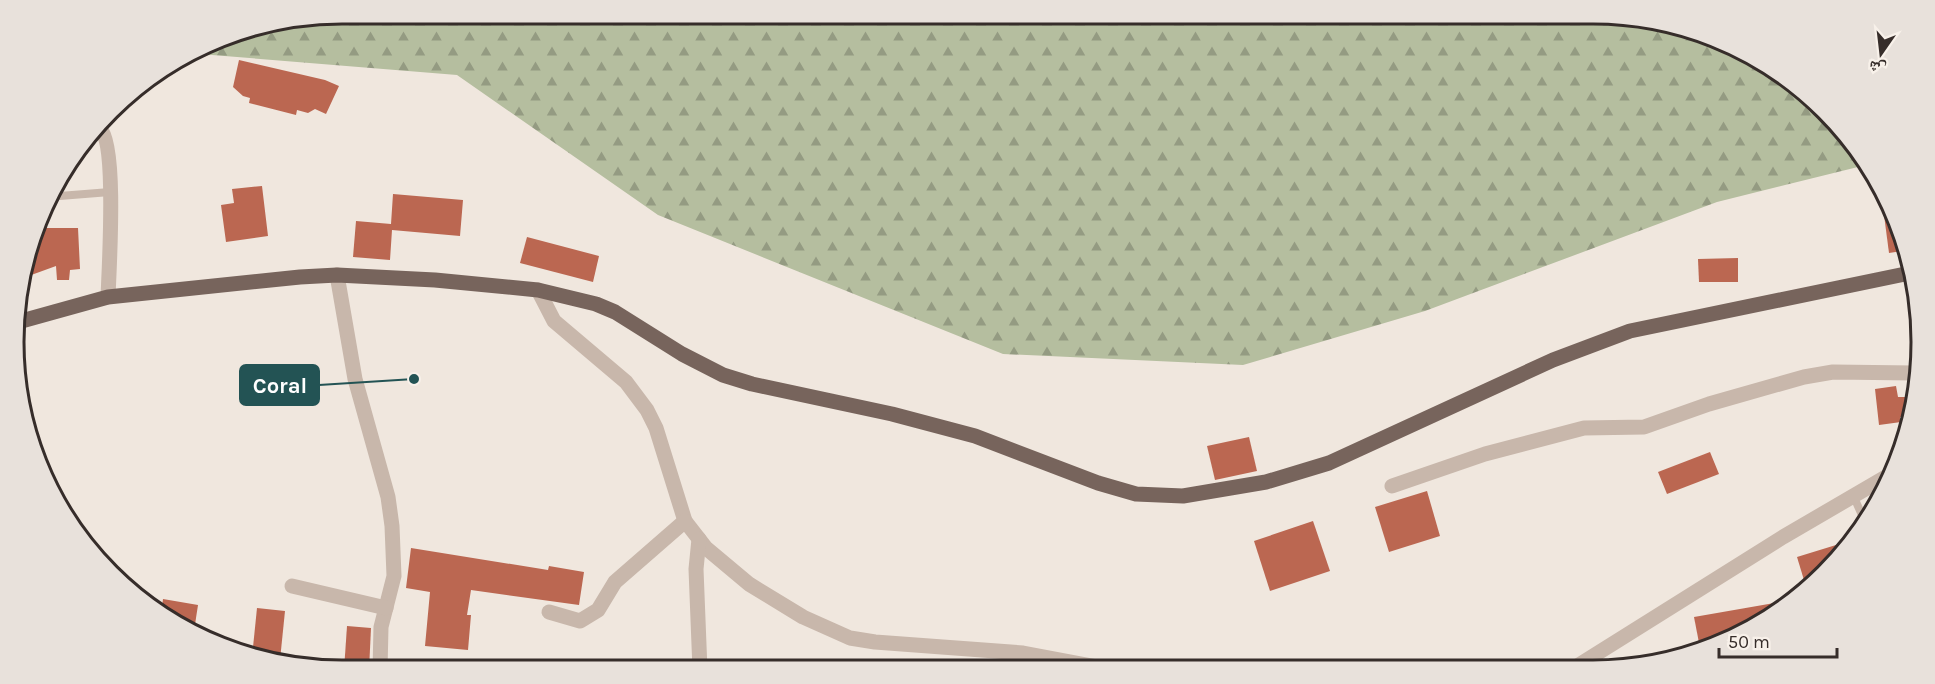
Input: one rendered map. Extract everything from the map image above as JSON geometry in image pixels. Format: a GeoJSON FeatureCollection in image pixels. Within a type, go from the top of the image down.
{"type":"FeatureCollection","features":[{"type":"Feature","properties":{"kind":"main road"},"geometry":{"type":"LineString","coordinates":[[25,320],[108,297],[252,280],[337,276],[478,283],[537,290],[596,304],[615,312],[682,354],[723,375],[752,384],[892,414],[975,436],[1098,483],[1136,494],[1164,496],[1202,493],[1266,482],[1329,463],[1553,360],[1630,331],[1904,274]]}},
{"type":"Feature","properties":{"kind":"street"},"geometry":{"type":"LineString","coordinates":[[102,134],[107,143],[110,192],[108,297]]}},
{"type":"Feature","properties":{"kind":"street"},"geometry":{"type":"LineString","coordinates":[[337,276],[355,379],[388,497],[394,576],[381,627],[380,660]]}},
{"type":"Feature","properties":{"kind":"street"},"geometry":{"type":"LineString","coordinates":[[537,290],[560,326],[626,382],[647,410],[656,428],[685,521],[727,568],[749,584],[803,617],[850,638],[875,642],[1023,653],[1060,660]]}},
{"type":"Feature","properties":{"kind":"street"},"geometry":{"type":"LineString","coordinates":[[1392,486],[1494,451],[1584,428],[1644,427],[1709,404],[1804,377],[1833,372],[1909,373]]}},
{"type":"Feature","properties":{"kind":"street"},"geometry":{"type":"LineString","coordinates":[[1587,660],[1879,481]]}},
{"type":"Feature","properties":{"kind":"street"},"geometry":{"type":"LineString","coordinates":[[549,612],[580,621],[598,610],[615,582],[685,521]]}},
{"type":"Feature","properties":{"kind":"street"},"geometry":{"type":"LineString","coordinates":[[699,539],[696,568],[700,660]]}},
{"type":"Feature","properties":{"kind":"street"},"geometry":{"type":"LineString","coordinates":[[292,586],[386,608]]}},
{"type":"Feature","properties":{"kind":"lane"},"geometry":{"type":"LineString","coordinates":[[60,196],[110,192]]}},
{"type":"Feature","properties":{"kind":"lane"},"geometry":{"type":"LineString","coordinates":[[1853,495],[1861,513]]}},
{"type":"Feature","properties":{"kind":"green space"},"geometry":{"type":"Polygon","coordinates":[[[342,24],[1614,25],[1655,30],[1695,41],[1715,48],[1752,67],[1787,90],[1818,117],[1858,167],[1717,202],[1425,311],[1243,365],[1003,354],[658,215],[457,75],[205,55],[240,41],[280,30],[342,24]]]}},
{"type":"Feature","properties":{"kind":"building"},"geometry":{"type":"Polygon","coordinates":[[[239,60],[325,80],[339,86],[326,114],[315,109],[308,113],[297,110],[296,115],[249,103],[250,98],[243,96],[233,87],[239,60]]]}},
{"type":"Feature","properties":{"kind":"building"},"geometry":{"type":"Polygon","coordinates":[[[262,186],[268,236],[226,242],[221,205],[234,203],[232,189],[262,186]]]}},
{"type":"Feature","properties":{"kind":"building"},"geometry":{"type":"Polygon","coordinates":[[[393,194],[463,200],[460,236],[392,230],[390,260],[353,257],[356,221],[391,224],[393,194]]]}},
{"type":"Feature","properties":{"kind":"building"},"geometry":{"type":"Polygon","coordinates":[[[1884,215],[1887,220],[1898,252],[1889,253],[1884,215]]]}},
{"type":"Feature","properties":{"kind":"building"},"geometry":{"type":"Polygon","coordinates":[[[45,228],[78,228],[80,269],[70,270],[69,280],[57,280],[56,266],[31,275],[45,228]]]}},
{"type":"Feature","properties":{"kind":"building"},"geometry":{"type":"Polygon","coordinates":[[[527,237],[599,256],[593,282],[520,263],[527,237]]]}},
{"type":"Feature","properties":{"kind":"building"},"geometry":{"type":"Polygon","coordinates":[[[1738,258],[1738,282],[1699,282],[1698,259],[1738,258]]]}},
{"type":"Feature","properties":{"kind":"building"},"geometry":{"type":"Polygon","coordinates":[[[1896,386],[1898,397],[1906,397],[1900,422],[1879,425],[1875,389],[1896,386]]]}},
{"type":"Feature","properties":{"kind":"building"},"geometry":{"type":"Polygon","coordinates":[[[1249,437],[1257,471],[1215,480],[1207,446],[1249,437]]]}},
{"type":"Feature","properties":{"kind":"building"},"geometry":{"type":"Polygon","coordinates":[[[1710,452],[1719,474],[1667,494],[1658,472],[1710,452]]]}},
{"type":"Feature","properties":{"kind":"building"},"geometry":{"type":"Polygon","coordinates":[[[1427,491],[1440,536],[1389,552],[1375,507],[1427,491]]]}},
{"type":"Feature","properties":{"kind":"building"},"geometry":{"type":"Polygon","coordinates":[[[1313,521],[1330,571],[1270,591],[1254,541],[1313,521]]]}},
{"type":"Feature","properties":{"kind":"building"},"geometry":{"type":"Polygon","coordinates":[[[1838,544],[1804,580],[1797,557],[1838,544]]]}},
{"type":"Feature","properties":{"kind":"building"},"geometry":{"type":"Polygon","coordinates":[[[411,548],[548,570],[549,566],[584,572],[579,605],[471,590],[467,615],[471,615],[468,650],[425,646],[430,592],[406,588],[411,548]]]}},
{"type":"Feature","properties":{"kind":"building"},"geometry":{"type":"Polygon","coordinates":[[[163,599],[198,605],[195,624],[183,617],[162,604],[163,599]]]}},
{"type":"Feature","properties":{"kind":"building"},"geometry":{"type":"Polygon","coordinates":[[[1774,603],[1734,627],[1699,642],[1694,617],[1774,603]]]}},
{"type":"Feature","properties":{"kind":"building"},"geometry":{"type":"Polygon","coordinates":[[[257,608],[285,611],[281,654],[253,647],[257,608]]]}},
{"type":"Feature","properties":{"kind":"building"},"geometry":{"type":"Polygon","coordinates":[[[347,626],[371,628],[369,660],[345,660],[347,626]]]}},
{"type":"Feature","properties":{"kind":"place","name":"Coral"},"geometry":{"type":"Point","coordinates":[414,379]}}]}
